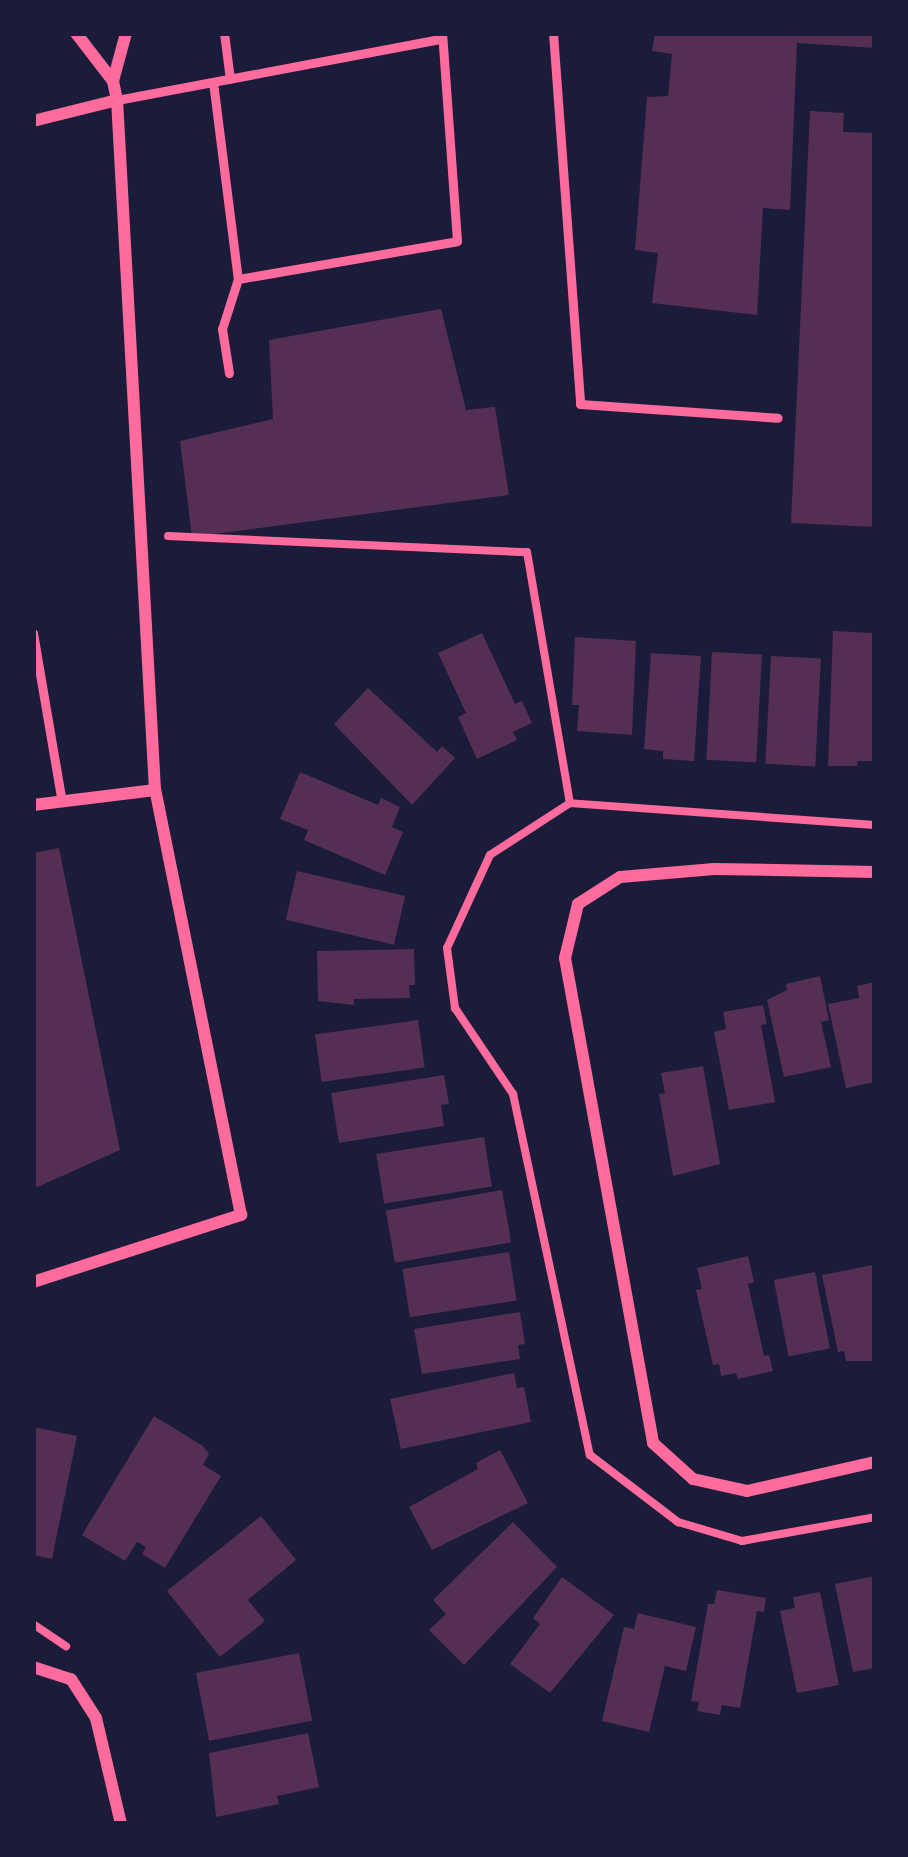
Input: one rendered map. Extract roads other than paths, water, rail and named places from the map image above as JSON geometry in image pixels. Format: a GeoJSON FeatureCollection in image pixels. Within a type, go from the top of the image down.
{"type":"FeatureCollection","features":[{"type":"Feature","properties":{"kind":"street"},"geometry":{"type":"LineString","coordinates":[[33,1282],[241,1215],[155,790],[117,100],[113,81],[76,33]]}},
{"type":"Feature","properties":{"kind":"street"},"geometry":{"type":"LineString","coordinates":[[113,81],[126,33]]}},
{"type":"Feature","properties":{"kind":"street"},"geometry":{"type":"LineString","coordinates":[[33,121],[117,100]]}},
{"type":"Feature","properties":{"kind":"street"},"geometry":{"type":"LineString","coordinates":[[33,805],[155,790]]}},
{"type":"Feature","properties":{"kind":"street"},"geometry":{"type":"LineString","coordinates":[[875,872],[714,869],[620,877],[578,904],[565,958],[653,1443],[693,1479],[747,1490],[875,1462]]}},
{"type":"Feature","properties":{"kind":"street"},"geometry":{"type":"LineString","coordinates":[[33,1667],[71,1679],[96,1718],[121,1824]]}},
{"type":"Feature","properties":{"kind":"lane"},"geometry":{"type":"LineString","coordinates":[[224,33],[230,79]]}},
{"type":"Feature","properties":{"kind":"lane"},"geometry":{"type":"LineString","coordinates":[[553,33],[580,404],[778,418]]}},
{"type":"Feature","properties":{"kind":"lane"},"geometry":{"type":"LineString","coordinates":[[117,100],[441,36],[457,241],[238,279]]}},
{"type":"Feature","properties":{"kind":"lane"},"geometry":{"type":"LineString","coordinates":[[213,82],[238,279],[222,329],[229,373]]}},
{"type":"Feature","properties":{"kind":"lane"},"geometry":{"type":"LineString","coordinates":[[33,633],[62,802]]}}]}
